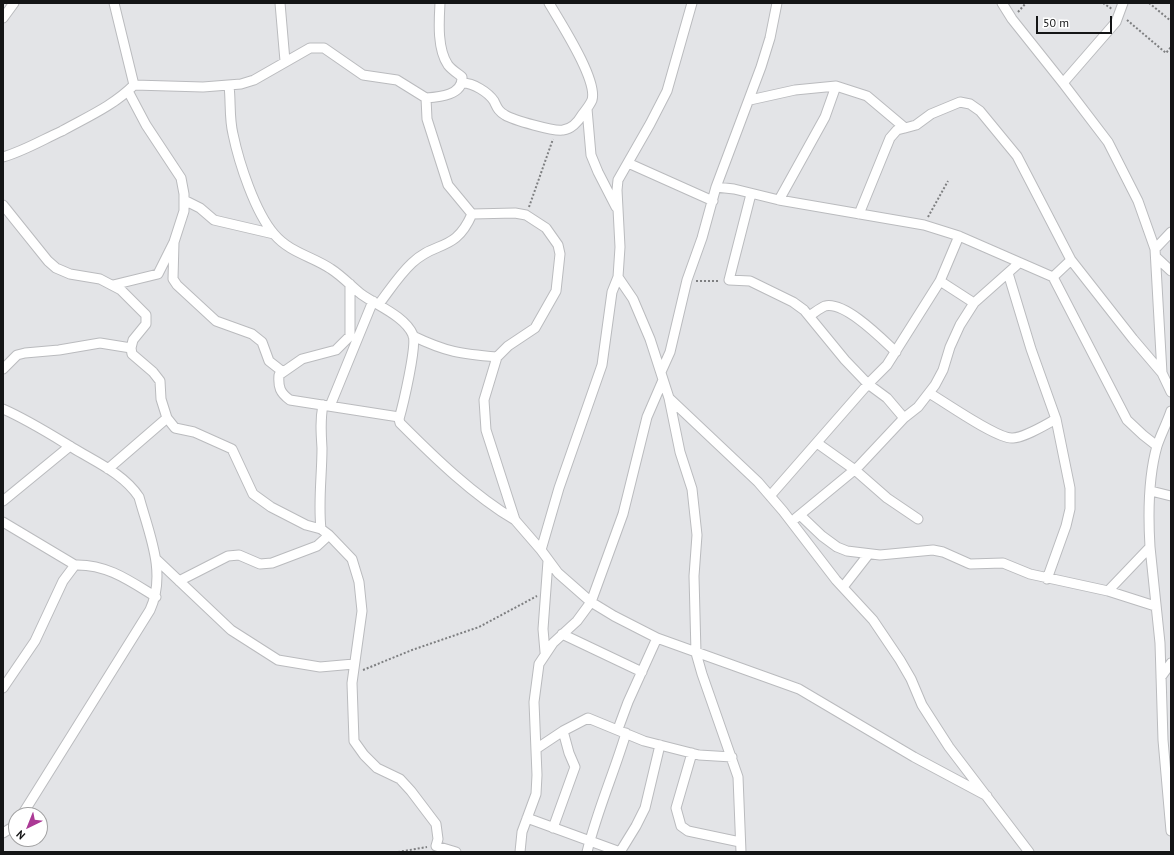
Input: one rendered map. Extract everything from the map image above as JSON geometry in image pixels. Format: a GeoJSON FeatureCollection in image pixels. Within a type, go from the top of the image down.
{"type":"FeatureCollection","features":[{"type":"Feature","properties":{"kind":"street"},"geometry":{"type":"LineString","coordinates":[[3,18],[14,3]]}},
{"type":"Feature","properties":{"kind":"street"},"geometry":{"type":"LineString","coordinates":[[113,285],[158,274],[174,242],[184,211],[184,200],[180,178],[146,125],[131,88],[114,3]]}},
{"type":"Feature","properties":{"kind":"street"},"geometry":{"type":"LineString","coordinates":[[280,3],[285,61]]}},
{"type":"Feature","properties":{"kind":"street"},"geometry":{"type":"LineString","coordinates":[[3,157],[30,147],[84,120],[110,105],[131,88],[229,86],[254,80],[310,48],[324,48],[363,75],[397,80],[426,98],[440,97],[450,94],[459,90],[463,83],[462,77],[447,63],[442,49],[439,24],[440,3]]}},
{"type":"Feature","properties":{"kind":"street"},"geometry":{"type":"LineString","coordinates":[[463,83],[482,90],[493,99],[497,109],[505,115],[521,122],[562,131],[572,126],[592,100],[593,92],[583,63],[549,3]]}},
{"type":"Feature","properties":{"kind":"street"},"geometry":{"type":"LineString","coordinates":[[541,550],[559,488],[602,365],[612,292],[618,277],[620,248],[617,208],[618,180],[650,124],[667,90],[692,3]]}},
{"type":"Feature","properties":{"kind":"street"},"geometry":{"type":"LineString","coordinates":[[520,852],[522,832],[536,794],[534,702],[539,664],[545,652],[562,634],[578,621],[591,602],[623,514],[647,417],[662,376],[676,330],[687,280],[713,201],[716,187],[750,100],[770,38],[777,3]]}},
{"type":"Feature","properties":{"kind":"street"},"geometry":{"type":"LineString","coordinates":[[1002,3],[1012,19],[1063,82],[1108,142],[1138,201],[1155,253],[1162,373]]}},
{"type":"Feature","properties":{"kind":"street"},"geometry":{"type":"LineString","coordinates":[[1063,82],[1116,22],[1123,3]]}},
{"type":"Feature","properties":{"kind":"street"},"geometry":{"type":"LineString","coordinates":[[229,86],[233,134],[242,165],[253,196],[274,234],[298,254],[331,269],[362,295],[394,314],[407,327],[413,336],[438,348],[456,353],[497,357]]}},
{"type":"Feature","properties":{"kind":"street"},"geometry":{"type":"LineString","coordinates":[[750,100],[795,90],[836,86],[867,96],[905,128]]}},
{"type":"Feature","properties":{"kind":"street"},"geometry":{"type":"LineString","coordinates":[[779,200],[825,116],[836,86]]}},
{"type":"Feature","properties":{"kind":"street"},"geometry":{"type":"LineString","coordinates":[[426,98],[427,119],[448,185],[472,214]]}},
{"type":"Feature","properties":{"kind":"street"},"geometry":{"type":"LineString","coordinates":[[859,214],[890,138],[897,130],[916,125],[931,114],[960,102],[970,104],[980,111],[1017,156],[1071,260],[1133,339],[1162,373],[1171,392]]}},
{"type":"Feature","properties":{"kind":"street"},"geometry":{"type":"LineString","coordinates":[[586,109],[591,155],[617,208]]}},
{"type":"Feature","properties":{"kind":"street"},"geometry":{"type":"LineString","coordinates":[[628,163],[713,201]]}},
{"type":"Feature","properties":{"kind":"street"},"geometry":{"type":"LineString","coordinates":[[716,187],[734,189],[779,200],[802,202],[859,214],[924,225],[959,236],[1053,277],[1062,291],[1124,415],[1132,426],[1157,446]]}},
{"type":"Feature","properties":{"kind":"street"},"geometry":{"type":"LineString","coordinates":[[751,194],[729,280],[750,281],[793,302],[809,316],[825,338],[868,384],[887,398],[904,418]]}},
{"type":"Feature","properties":{"kind":"street"},"geometry":{"type":"LineString","coordinates":[[184,200],[200,208],[214,220],[274,234]]}},
{"type":"Feature","properties":{"kind":"street"},"geometry":{"type":"LineString","coordinates":[[3,205],[48,261],[56,268],[70,274],[89,276],[113,285],[134,301],[146,314],[146,324],[133,340],[131,348],[132,354],[160,380],[162,399],[167,418],[176,428],[194,432],[232,449],[253,494],[271,507],[306,524],[321,529],[329,535],[352,559],[359,582],[362,611],[353,669],[354,741],[364,755],[377,768],[400,779],[411,791],[436,824],[438,839],[436,846],[456,852]]}},
{"type":"Feature","properties":{"kind":"street"},"geometry":{"type":"LineString","coordinates":[[472,214],[515,213],[526,215],[546,228],[558,245],[560,254],[556,291],[535,328],[508,346],[497,357],[484,400],[486,430],[515,520]]}},
{"type":"Feature","properties":{"kind":"street"},"geometry":{"type":"LineString","coordinates":[[321,529],[322,448],[320,424],[326,405],[376,303],[412,262],[453,241],[465,229],[472,214]]}},
{"type":"Feature","properties":{"kind":"street"},"geometry":{"type":"LineString","coordinates":[[1155,253],[1171,232]]}},
{"type":"Feature","properties":{"kind":"street"},"geometry":{"type":"LineString","coordinates":[[770,496],[868,384],[888,365],[940,281],[959,236]]}},
{"type":"Feature","properties":{"kind":"street"},"geometry":{"type":"LineString","coordinates":[[174,242],[173,279],[177,285],[216,321],[252,334],[262,342],[269,360],[284,372]]}},
{"type":"Feature","properties":{"kind":"street"},"geometry":{"type":"LineString","coordinates":[[1155,253],[1171,270]]}},
{"type":"Feature","properties":{"kind":"street"},"geometry":{"type":"LineString","coordinates":[[1053,277],[1071,260]]}},
{"type":"Feature","properties":{"kind":"street"},"geometry":{"type":"LineString","coordinates":[[790,522],[855,470],[904,418],[918,407],[929,393],[943,370],[950,347],[960,324],[974,303],[1019,263]]}},
{"type":"Feature","properties":{"kind":"street"},"geometry":{"type":"LineString","coordinates":[[1008,273],[1031,349],[1056,419],[1070,488],[1070,509],[1066,526],[1047,579]]}},
{"type":"Feature","properties":{"kind":"street"},"geometry":{"type":"LineString","coordinates":[[618,277],[633,299],[650,339],[669,398],[680,452],[692,489],[697,535],[694,576],[696,653],[738,777],[741,852]]}},
{"type":"Feature","properties":{"kind":"street"},"geometry":{"type":"LineString","coordinates":[[940,281],[974,303]]}},
{"type":"Feature","properties":{"kind":"street"},"geometry":{"type":"LineString","coordinates":[[350,284],[350,336],[336,350],[302,359],[279,375],[278,386],[282,394],[290,400],[399,417]]}},
{"type":"Feature","properties":{"kind":"street"},"geometry":{"type":"LineString","coordinates":[[809,316],[824,306],[843,310],[859,320],[896,352]]}},
{"type":"Feature","properties":{"kind":"street"},"geometry":{"type":"LineString","coordinates":[[413,336],[411,365],[399,417],[403,425],[448,468],[493,506],[515,520],[541,550],[558,573],[591,602],[614,616],[657,638],[799,688],[914,757],[987,796]]}},
{"type":"Feature","properties":{"kind":"street"},"geometry":{"type":"LineString","coordinates":[[3,369],[17,355],[25,353],[59,350],[100,343],[131,348]]}},
{"type":"Feature","properties":{"kind":"street"},"geometry":{"type":"LineString","coordinates":[[929,393],[977,423],[1011,438],[1020,436],[1056,419]]}},
{"type":"Feature","properties":{"kind":"street"},"geometry":{"type":"LineString","coordinates":[[669,398],[734,458],[770,496],[843,588],[873,620],[911,679],[922,705],[949,747],[1029,852]]}},
{"type":"Feature","properties":{"kind":"street"},"geometry":{"type":"LineString","coordinates":[[3,408],[41,428],[120,476],[133,489],[139,497],[158,569],[156,597],[150,610],[27,807]]}},
{"type":"Feature","properties":{"kind":"street"},"geometry":{"type":"LineString","coordinates":[[1171,411],[1157,446],[1148,517],[1155,606],[1160,643],[1163,740],[1171,831]]}},
{"type":"Feature","properties":{"kind":"street"},"geometry":{"type":"LineString","coordinates":[[108,469],[167,418]]}},
{"type":"Feature","properties":{"kind":"street"},"geometry":{"type":"LineString","coordinates":[[817,443],[855,470],[887,498],[918,519]]}},
{"type":"Feature","properties":{"kind":"street"},"geometry":{"type":"LineString","coordinates":[[3,501],[70,446]]}},
{"type":"Feature","properties":{"kind":"street"},"geometry":{"type":"LineString","coordinates":[[1151,491],[1171,496]]}},
{"type":"Feature","properties":{"kind":"street"},"geometry":{"type":"LineString","coordinates":[[800,515],[822,536],[837,547],[868,555],[933,550],[943,552],[970,564],[1003,563],[1047,579],[1108,591],[1155,606]]}},
{"type":"Feature","properties":{"kind":"street"},"geometry":{"type":"LineString","coordinates":[[3,522],[75,565],[104,568],[156,597]]}},
{"type":"Feature","properties":{"kind":"street"},"geometry":{"type":"LineString","coordinates":[[180,581],[228,556],[239,555],[260,564],[272,563],[317,546],[329,535]]}},
{"type":"Feature","properties":{"kind":"street"},"geometry":{"type":"LineString","coordinates":[[1108,591],[1150,547]]}},
{"type":"Feature","properties":{"kind":"street"},"geometry":{"type":"LineString","coordinates":[[843,588],[868,555]]}},
{"type":"Feature","properties":{"kind":"street"},"geometry":{"type":"LineString","coordinates":[[156,559],[231,630],[278,660],[320,667],[353,669]]}},
{"type":"Feature","properties":{"kind":"street"},"geometry":{"type":"LineString","coordinates":[[545,652],[543,629],[544,592],[548,561]]}},
{"type":"Feature","properties":{"kind":"street"},"geometry":{"type":"LineString","coordinates":[[3,688],[35,641],[63,582],[75,565]]}},
{"type":"Feature","properties":{"kind":"street"},"geometry":{"type":"LineString","coordinates":[[562,634],[642,672]]}},
{"type":"Feature","properties":{"kind":"street"},"geometry":{"type":"LineString","coordinates":[[587,852],[596,818],[614,772],[628,702],[657,638]]}},
{"type":"Feature","properties":{"kind":"street"},"geometry":{"type":"LineString","coordinates":[[1161,677],[1171,663]]}},
{"type":"Feature","properties":{"kind":"street"},"geometry":{"type":"LineString","coordinates":[[536,749],[563,731],[588,718],[660,745],[692,753],[732,758]]}},
{"type":"Feature","properties":{"kind":"street"},"geometry":{"type":"LineString","coordinates":[[553,828],[575,767],[569,753],[563,731]]}},
{"type":"Feature","properties":{"kind":"street"},"geometry":{"type":"LineString","coordinates":[[527,818],[620,852],[645,808],[660,745]]}},
{"type":"Feature","properties":{"kind":"street"},"geometry":{"type":"LineString","coordinates":[[692,753],[676,808],[681,826],[688,830],[740,842]]}},
{"type":"Feature","properties":{"kind":"path"},"geometry":{"type":"LineString","coordinates":[[1103,3],[1120,14],[1166,54],[1171,47]]}},
{"type":"Feature","properties":{"kind":"path"},"geometry":{"type":"LineString","coordinates":[[1149,3],[1171,21]]}},
{"type":"Feature","properties":{"kind":"path"},"geometry":{"type":"LineString","coordinates":[[526,215],[556,130]]}},
{"type":"Feature","properties":{"kind":"path"},"geometry":{"type":"LineString","coordinates":[[924,225],[948,181]]}},
{"type":"Feature","properties":{"kind":"path"},"geometry":{"type":"LineString","coordinates":[[687,280],[729,280]]}},
{"type":"Feature","properties":{"kind":"path"},"geometry":{"type":"LineString","coordinates":[[353,669],[479,627],[544,592]]}},
{"type":"Feature","properties":{"kind":"path"},"geometry":{"type":"LineString","coordinates":[[398,852],[436,846]]}}]}
